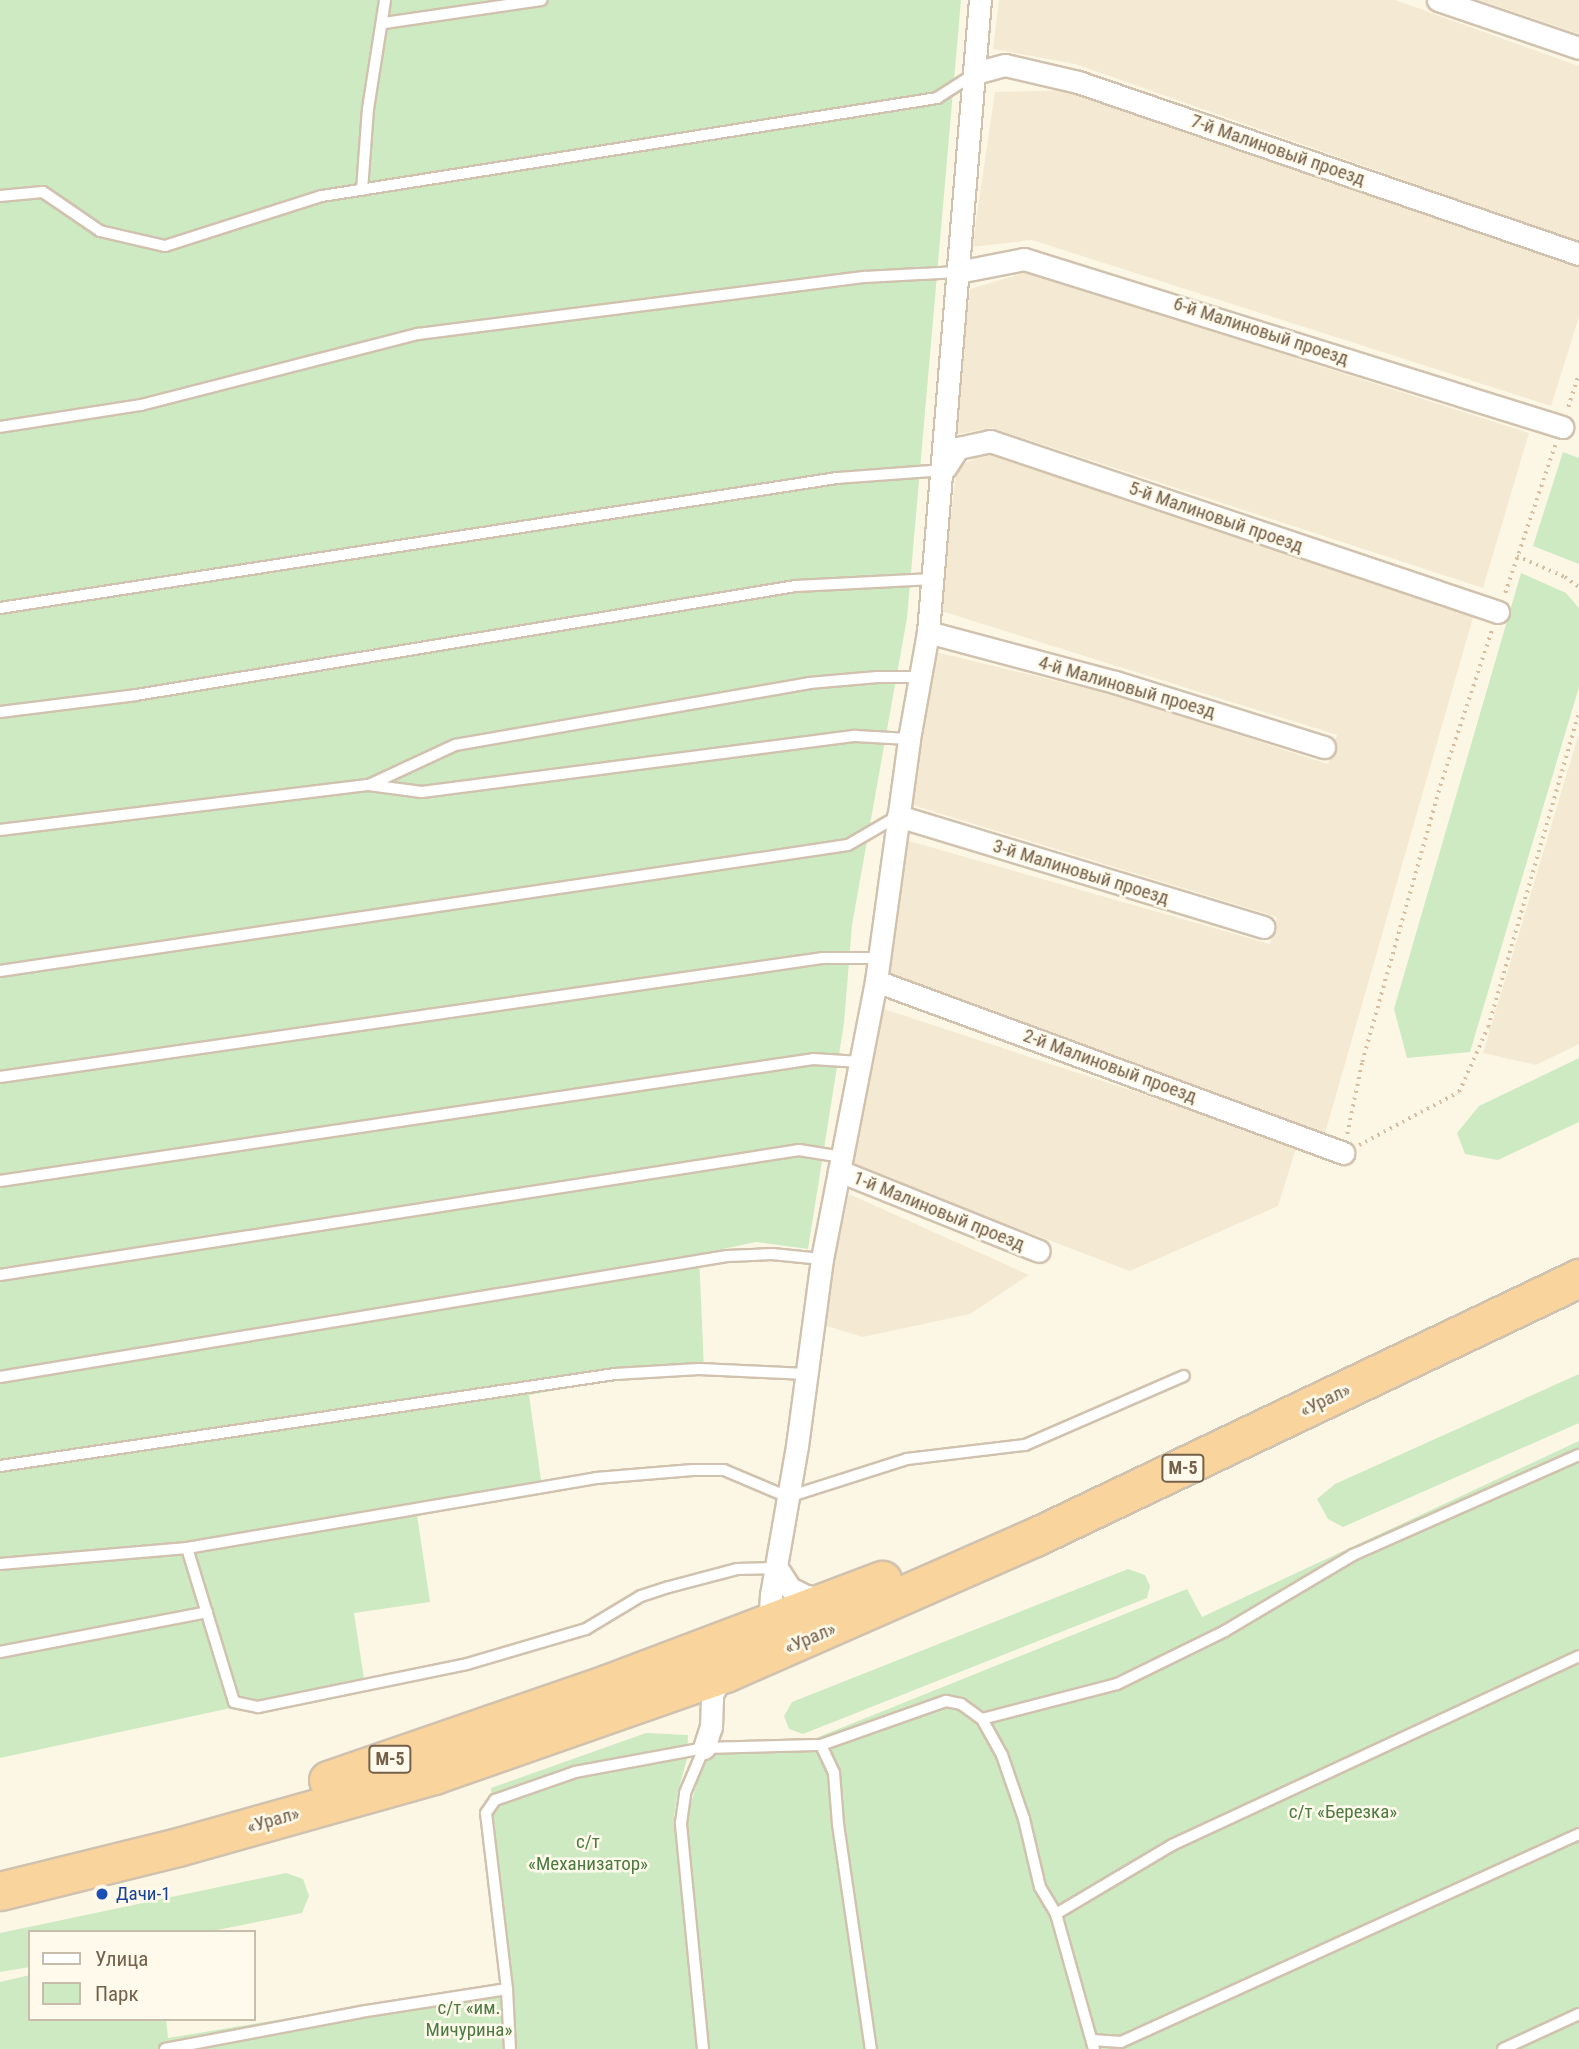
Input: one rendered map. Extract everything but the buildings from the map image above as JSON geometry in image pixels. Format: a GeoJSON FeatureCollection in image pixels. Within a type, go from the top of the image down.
{"type":"FeatureCollection","features":[{"type":"Feature","properties":{"kind":"highway","name":"«Урал»"},"geometry":{"type":"LineString","coordinates":[[777,1637],[842,1597],[1037,1515],[1579,1256]]}},
{"type":"Feature","properties":{"kind":"highway","name":"«Урал»"},"geometry":{"type":"LineString","coordinates":[[0,1871],[174,1828],[726,1657],[1035,1537],[1579,1278]]}},
{"type":"Feature","properties":{"kind":"highway","name":"«Урал»"},"geometry":{"type":"LineString","coordinates":[[0,1891],[178,1847],[434,1775],[675,1692],[726,1657]]}},
{"type":"Feature","properties":{"kind":"street"},"geometry":{"type":"LineString","coordinates":[[777,1637],[770,1607],[807,1374],[822,1259],[876,981],[909,738],[928,632],[980,0]]}},
{"type":"Feature","properties":{"kind":"street"},"geometry":{"type":"LineString","coordinates":[[1438,0],[1579,48]]}},
{"type":"Feature","properties":{"kind":"street","name":"7-й Малиновый проезд"},"geometry":{"type":"LineString","coordinates":[[975,73],[1005,65],[1078,82],[1579,254]]}},
{"type":"Feature","properties":{"kind":"street","name":"6-й Малиновый проезд"},"geometry":{"type":"LineString","coordinates":[[958,272],[1024,258],[1562,426]]}},
{"type":"Feature","properties":{"kind":"street","name":"5-й Малиновый проезд"},"geometry":{"type":"LineString","coordinates":[[943,470],[958,448],[990,442],[1498,612]]}},
{"type":"Feature","properties":{"kind":"street","name":"4-й Малиновый проезд"},"geometry":{"type":"LineString","coordinates":[[928,632],[1115,682],[1324,747]]}},
{"type":"Feature","properties":{"kind":"street","name":"3-й Малиновый проезд"},"geometry":{"type":"LineString","coordinates":[[898,816],[1263,927]]}},
{"type":"Feature","properties":{"kind":"street","name":"2-й Малиновый проезд"},"geometry":{"type":"LineString","coordinates":[[876,981],[1343,1153]]}},
{"type":"Feature","properties":{"kind":"street","name":"1-й Малиновый проезд"},"geometry":{"type":"LineString","coordinates":[[841,1164],[1039,1251]]}},
{"type":"Feature","properties":{"kind":"street"},"geometry":{"type":"LineString","coordinates":[[775,1575],[797,1593],[816,1598],[842,1597]]}},
{"type":"Feature","properties":{"kind":"street"},"geometry":{"type":"LineString","coordinates":[[704,1748],[711,1727],[713,1689],[726,1657],[757,1616],[775,1575]]}},
{"type":"Feature","properties":{"kind":"street"},"geometry":{"type":"LineString","coordinates":[[675,1692],[696,1691],[706,1697],[712,1709]]}},
{"type":"Feature","properties":{"kind":"lane"},"geometry":{"type":"LineString","coordinates":[[362,190],[368,109],[384,23],[385,0]]}},
{"type":"Feature","properties":{"kind":"lane"},"geometry":{"type":"LineString","coordinates":[[384,23],[541,0]]}},
{"type":"Feature","properties":{"kind":"lane"},"geometry":{"type":"LineString","coordinates":[[0,196],[43,192],[100,231],[165,246],[322,196],[937,98],[975,73]]}},
{"type":"Feature","properties":{"kind":"lane"},"geometry":{"type":"LineString","coordinates":[[0,427],[141,405],[418,334],[865,277],[958,272]]}},
{"type":"Feature","properties":{"kind":"lane"},"geometry":{"type":"LineString","coordinates":[[0,608],[837,478],[943,470]]}},
{"type":"Feature","properties":{"kind":"lane"},"geometry":{"type":"LineString","coordinates":[[0,712],[136,695],[796,586],[933,579]]}},
{"type":"Feature","properties":{"kind":"lane"},"geometry":{"type":"LineString","coordinates":[[369,785],[455,745],[809,683],[920,677]]}},
{"type":"Feature","properties":{"kind":"lane"},"geometry":{"type":"LineString","coordinates":[[0,830],[369,785],[422,792],[855,736],[909,738]]}},
{"type":"Feature","properties":{"kind":"lane"},"geometry":{"type":"LineString","coordinates":[[0,971],[848,845],[898,816]]}},
{"type":"Feature","properties":{"kind":"lane"},"geometry":{"type":"LineString","coordinates":[[0,1077],[823,958],[879,958]]}},
{"type":"Feature","properties":{"kind":"lane"},"geometry":{"type":"LineString","coordinates":[[0,1181],[813,1059],[860,1062]]}},
{"type":"Feature","properties":{"kind":"lane"},"geometry":{"type":"LineString","coordinates":[[0,1275],[799,1150],[841,1164]]}},
{"type":"Feature","properties":{"kind":"lane"},"geometry":{"type":"LineString","coordinates":[[0,1377],[727,1256],[772,1254],[822,1259]]}},
{"type":"Feature","properties":{"kind":"lane"},"geometry":{"type":"LineString","coordinates":[[0,1466],[615,1374],[699,1369],[807,1374]]}},
{"type":"Feature","properties":{"kind":"lane"},"geometry":{"type":"LineString","coordinates":[[0,1564],[187,1548],[596,1478],[724,1470],[788,1497],[907,1459],[1025,1445],[1184,1376]]}},
{"type":"Feature","properties":{"kind":"lane"},"geometry":{"type":"LineString","coordinates":[[982,1719],[1117,1684],[1225,1632],[1353,1555],[1579,1455]]}},
{"type":"Feature","properties":{"kind":"lane"},"geometry":{"type":"LineString","coordinates":[[187,1548],[234,1702],[258,1707],[467,1664],[586,1629],[641,1596],[737,1569],[775,1575]]}},
{"type":"Feature","properties":{"kind":"lane"},"geometry":{"type":"LineString","coordinates":[[0,1652],[207,1612]]}},
{"type":"Feature","properties":{"kind":"lane"},"geometry":{"type":"LineString","coordinates":[[1056,1914],[1172,1845],[1579,1656]]}},
{"type":"Feature","properties":{"kind":"lane"},"geometry":{"type":"LineString","coordinates":[[510,2049],[486,1813],[491,1804],[575,1772],[704,1748],[821,1745],[946,1701],[961,1704],[982,1719],[1002,1755],[1024,1819],[1040,1887],[1056,1914],[1093,2044],[1121,2042],[1579,1834]]}},
{"type":"Feature","properties":{"kind":"lane"},"geometry":{"type":"LineString","coordinates":[[821,1745],[834,1773],[838,1824],[871,2049]]}},
{"type":"Feature","properties":{"kind":"lane"},"geometry":{"type":"LineString","coordinates":[[703,2049],[681,1823],[685,1793],[704,1748]]}},
{"type":"Feature","properties":{"kind":"lane"},"geometry":{"type":"LineString","coordinates":[[165,2049],[360,2012],[506,1989]]}},
{"type":"Feature","properties":{"kind":"lane"},"geometry":{"type":"LineString","coordinates":[[1503,2049],[1579,2014]]}},
{"type":"Feature","properties":{"kind":"path"},"geometry":{"type":"LineString","coordinates":[[1343,1153],[1362,1062],[1440,786],[1579,374]]}},
{"type":"Feature","properties":{"kind":"path"},"geometry":{"type":"LineString","coordinates":[[1517,556],[1565,577],[1579,587]]}},
{"type":"Feature","properties":{"kind":"path"},"geometry":{"type":"LineString","coordinates":[[1343,1153],[1459,1092],[1488,1027],[1579,712]]}},
{"type":"Feature","properties":{"kind":"shaded area"},"geometry":{"type":"Polygon","coordinates":[[[999,0],[1395,0],[1579,66],[1579,242],[1075,64],[993,49],[999,0]]]}},
{"type":"Feature","properties":{"kind":"shaded area"},"geometry":{"type":"Polygon","coordinates":[[[1479,0],[1579,0],[1579,34],[1479,0]]]}},
{"type":"Feature","properties":{"kind":"shaded area"},"geometry":{"type":"Polygon","coordinates":[[[1069,90],[1579,266],[1579,317],[1551,406],[1032,240],[972,247],[995,92],[1069,90]]]}},
{"type":"Feature","properties":{"kind":"shaded area"},"geometry":{"type":"Polygon","coordinates":[[[1027,272],[1529,433],[1483,588],[992,428],[952,435],[970,289],[1027,272]]]}},
{"type":"Feature","properties":{"kind":"shaded area"},"geometry":{"type":"Polygon","coordinates":[[[988,452],[1474,614],[1324,1137],[879,976],[902,839],[1270,944],[1277,917],[906,803],[931,651],[1115,695],[1328,764],[1337,735],[938,610],[957,467],[988,452]]]}},
{"type":"Feature","properties":{"kind":"shaded area"},"geometry":{"type":"Polygon","coordinates":[[[1579,733],[1579,1044],[1536,1065],[1483,1053],[1579,733]]]}},
{"type":"Feature","properties":{"kind":"shaded area"},"geometry":{"type":"Polygon","coordinates":[[[875,1006],[1297,1145],[1278,1206],[1130,1271],[846,1163],[875,1006]]]}},
{"type":"Feature","properties":{"kind":"shaded area"},"geometry":{"type":"Polygon","coordinates":[[[849,1194],[1029,1275],[970,1314],[863,1337],[820,1324],[849,1194]]]}},
{"type":"Feature","properties":{"kind":"green space"},"geometry":{"type":"Polygon","coordinates":[[[0,0],[961,0],[907,618],[852,925],[844,1023],[808,1249],[756,1242],[699,1254],[704,1371],[614,1380],[529,1395],[543,1494],[417,1515],[430,1602],[354,1613],[364,1679],[0,1758],[0,0]]]}},
{"type":"Feature","properties":{"kind":"green space"},"geometry":{"type":"Polygon","coordinates":[[[1563,452],[1579,458],[1579,564],[1533,546],[1563,452]]]}},
{"type":"Feature","properties":{"kind":"green space"},"geometry":{"type":"Polygon","coordinates":[[[1521,573],[1566,593],[1579,608],[1579,687],[1470,1052],[1407,1058],[1394,1009],[1521,573]]]}},
{"type":"Feature","properties":{"kind":"green space"},"geometry":{"type":"Polygon","coordinates":[[[1579,1058],[1579,1122],[1498,1160],[1465,1154],[1457,1133],[1479,1106],[1579,1058]]]}},
{"type":"Feature","properties":{"kind":"green space"},"geometry":{"type":"Polygon","coordinates":[[[1579,1374],[1579,1423],[1343,1527],[1328,1519],[1317,1499],[1335,1484],[1579,1374]]]}},
{"type":"Feature","properties":{"kind":"green space","name":"с/т «Березка»"},"geometry":{"type":"Polygon","coordinates":[[[1579,1441],[1579,2049],[709,2049],[686,1818],[710,1743],[816,1738],[1187,1589],[1202,1617],[1579,1441]]]}},
{"type":"Feature","properties":{"kind":"green space"},"geometry":{"type":"Polygon","coordinates":[[[1128,1569],[1145,1575],[1150,1586],[1147,1598],[803,1734],[789,1729],[784,1716],[792,1702],[1128,1569]]]}},
{"type":"Feature","properties":{"kind":"green space","name":"с/т «Механизатор»"},"geometry":{"type":"Polygon","coordinates":[[[646,1733],[688,1735],[687,1759],[674,1817],[697,2049],[514,2049],[491,1788],[646,1733]]]}},
{"type":"Feature","properties":{"kind":"green space"},"geometry":{"type":"Polygon","coordinates":[[[286,1873],[303,1879],[309,1896],[302,1913],[217,1930],[28,1930],[28,1967],[0,1972],[0,1933],[286,1873]]]}},
{"type":"Feature","properties":{"kind":"green space","name":"с/т «им. Мичурина»"},"geometry":{"type":"Polygon","coordinates":[[[28,1975],[28,2021],[166,2021],[168,2038],[500,1983],[504,2049],[0,2049],[0,1982],[28,1975]]]}},
{"type":"Feature","properties":{"kind":"place","name":"Дачи-1"},"geometry":{"type":"Point","coordinates":[102,1894]}}]}
